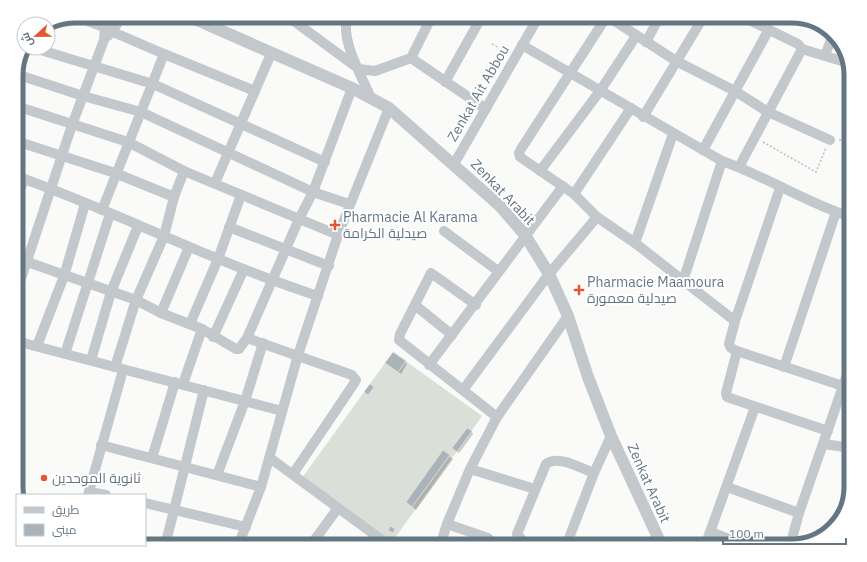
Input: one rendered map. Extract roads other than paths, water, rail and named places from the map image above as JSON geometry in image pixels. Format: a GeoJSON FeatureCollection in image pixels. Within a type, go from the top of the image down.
{"type":"FeatureCollection","features":[{"type":"Feature","properties":{"kind":"street"},"geometry":{"type":"LineString","coordinates":[[93,23],[254,92]]}},
{"type":"Feature","properties":{"kind":"street"},"geometry":{"type":"LineString","coordinates":[[108,23],[109,29]]}},
{"type":"Feature","properties":{"kind":"street"},"geometry":{"type":"LineString","coordinates":[[23,274],[63,157],[72,125],[93,67],[109,29],[115,23]]}},
{"type":"Feature","properties":{"kind":"street","name":"Zenkat Arabit"},"geometry":{"type":"LineString","coordinates":[[203,23],[271,54],[370,96],[389,108],[500,206],[525,235],[549,274],[568,316],[588,377],[611,436],[659,539]]}},
{"type":"Feature","properties":{"kind":"street"},"geometry":{"type":"LineString","coordinates":[[296,23],[358,69],[375,71],[412,58],[429,23]]}},
{"type":"Feature","properties":{"kind":"street"},"geometry":{"type":"LineString","coordinates":[[346,23],[351,52],[370,96]]}},
{"type":"Feature","properties":{"kind":"street"},"geometry":{"type":"LineString","coordinates":[[445,82],[478,23]]}},
{"type":"Feature","properties":{"kind":"street","name":"Zenkat Ait Abbou"},"geometry":{"type":"LineString","coordinates":[[454,164],[535,23]]}},
{"type":"Feature","properties":{"kind":"street"},"geometry":{"type":"LineString","coordinates":[[603,23],[519,153],[520,157],[574,194],[598,217],[635,243],[735,321]]}},
{"type":"Feature","properties":{"kind":"street"},"geometry":{"type":"LineString","coordinates":[[617,23],[676,61],[735,91],[768,112],[830,140]]}},
{"type":"Feature","properties":{"kind":"street"},"geometry":{"type":"LineString","coordinates":[[646,42],[656,23]]}},
{"type":"Feature","properties":{"kind":"street"},"geometry":{"type":"LineString","coordinates":[[643,117],[700,23]]}},
{"type":"Feature","properties":{"kind":"street"},"geometry":{"type":"LineString","coordinates":[[757,23],[798,44],[802,50],[825,55],[842,61]]}},
{"type":"Feature","properties":{"kind":"street"},"geometry":{"type":"LineString","coordinates":[[703,150],[768,30]]}},
{"type":"Feature","properties":{"kind":"street"},"geometry":{"type":"LineString","coordinates":[[540,171],[600,91],[636,36]]}},
{"type":"Feature","properties":{"kind":"street"},"geometry":{"type":"LineString","coordinates":[[825,55],[831,41]]}},
{"type":"Feature","properties":{"kind":"street"},"geometry":{"type":"LineString","coordinates":[[522,45],[631,108],[643,117],[722,161],[739,167],[780,188],[844,215]]}},
{"type":"Feature","properties":{"kind":"street"},"geometry":{"type":"LineString","coordinates":[[739,167],[802,50]]}},
{"type":"Feature","properties":{"kind":"street"},"geometry":{"type":"LineString","coordinates":[[65,354],[88,284],[115,173],[153,84],[164,54]]}},
{"type":"Feature","properties":{"kind":"street"},"geometry":{"type":"LineString","coordinates":[[215,183],[271,54]]}},
{"type":"Feature","properties":{"kind":"street"},"geometry":{"type":"LineString","coordinates":[[56,55],[153,84],[325,162]]}},
{"type":"Feature","properties":{"kind":"street"},"geometry":{"type":"LineString","coordinates":[[412,58],[486,109]]}},
{"type":"Feature","properties":{"kind":"street"},"geometry":{"type":"LineString","coordinates":[[23,76],[83,96],[141,112],[313,192],[349,204]]}},
{"type":"Feature","properties":{"kind":"street"},"geometry":{"type":"LineString","coordinates":[[23,261],[136,300],[161,313],[202,329],[213,337],[238,349],[247,338],[299,219],[313,192],[352,88]]}},
{"type":"Feature","properties":{"kind":"street"},"geometry":{"type":"LineString","coordinates":[[23,108],[128,142],[184,172],[215,183],[241,196],[338,235]]}},
{"type":"Feature","properties":{"kind":"street"},"geometry":{"type":"LineString","coordinates":[[241,539],[261,487],[298,355],[329,266],[338,235],[349,204],[389,108]]}},
{"type":"Feature","properties":{"kind":"street"},"geometry":{"type":"LineString","coordinates":[[574,194],[631,108]]}},
{"type":"Feature","properties":{"kind":"street"},"geometry":{"type":"LineString","coordinates":[[635,243],[673,134]]}},
{"type":"Feature","properties":{"kind":"street"},"geometry":{"type":"LineString","coordinates":[[23,143],[115,173],[174,197]]}},
{"type":"Feature","properties":{"kind":"street"},"geometry":{"type":"LineString","coordinates":[[683,281],[722,161]]}},
{"type":"Feature","properties":{"kind":"street"},"geometry":{"type":"LineString","coordinates":[[89,493],[118,368],[136,300],[164,236],[174,197],[184,172]]}},
{"type":"Feature","properties":{"kind":"street"},"geometry":{"type":"LineString","coordinates":[[23,179],[272,281],[318,296]]}},
{"type":"Feature","properties":{"kind":"street"},"geometry":{"type":"LineString","coordinates":[[429,365],[476,305],[498,271],[563,186]]}},
{"type":"Feature","properties":{"kind":"street"},"geometry":{"type":"LineString","coordinates":[[780,188],[735,321],[729,344],[731,348],[737,351],[843,386]]}},
{"type":"Feature","properties":{"kind":"street"},"geometry":{"type":"LineString","coordinates":[[190,324],[218,259],[241,196]]}},
{"type":"Feature","properties":{"kind":"street"},"geometry":{"type":"LineString","coordinates":[[37,346],[64,276],[85,204]]}},
{"type":"Feature","properties":{"kind":"street"},"geometry":{"type":"LineString","coordinates":[[784,367],[836,212]]}},
{"type":"Feature","properties":{"kind":"street"},"geometry":{"type":"LineString","coordinates":[[463,390],[549,274],[598,217]]}},
{"type":"Feature","properties":{"kind":"street"},"geometry":{"type":"LineString","coordinates":[[91,360],[112,292],[138,226]]}},
{"type":"Feature","properties":{"kind":"street"},"geometry":{"type":"LineString","coordinates":[[229,227],[329,266]]}},
{"type":"Feature","properties":{"kind":"street"},"geometry":{"type":"LineString","coordinates":[[444,231],[498,271]]}},
{"type":"Feature","properties":{"kind":"street"},"geometry":{"type":"LineString","coordinates":[[161,313],[189,247]]}},
{"type":"Feature","properties":{"kind":"street"},"geometry":{"type":"LineString","coordinates":[[213,337],[244,269]]}},
{"type":"Feature","properties":{"kind":"street"},"geometry":{"type":"LineString","coordinates":[[476,305],[433,272],[430,275],[400,334],[399,340],[497,417]]}},
{"type":"Feature","properties":{"kind":"street"},"geometry":{"type":"LineString","coordinates":[[415,305],[452,335]]}},
{"type":"Feature","properties":{"kind":"street"},"geometry":{"type":"LineString","coordinates":[[442,539],[470,470],[497,417],[568,316]]}},
{"type":"Feature","properties":{"kind":"street"},"geometry":{"type":"LineString","coordinates":[[152,458],[179,383],[202,329]]}},
{"type":"Feature","properties":{"kind":"street"},"geometry":{"type":"LineString","coordinates":[[247,338],[352,375],[356,380],[292,474]]}},
{"type":"Feature","properties":{"kind":"street"},"geometry":{"type":"LineString","coordinates":[[23,343],[282,411]]}},
{"type":"Feature","properties":{"kind":"street"},"geometry":{"type":"LineString","coordinates":[[216,475],[245,401],[262,344]]}},
{"type":"Feature","properties":{"kind":"street"},"geometry":{"type":"LineString","coordinates":[[737,351],[726,395],[729,399],[828,431]]}},
{"type":"Feature","properties":{"kind":"street"},"geometry":{"type":"LineString","coordinates":[[792,539],[799,513],[844,383]]}},
{"type":"Feature","properties":{"kind":"street"},"geometry":{"type":"LineString","coordinates":[[166,539],[173,508],[186,467],[204,390]]}},
{"type":"Feature","properties":{"kind":"street"},"geometry":{"type":"LineString","coordinates":[[708,539],[755,407]]}},
{"type":"Feature","properties":{"kind":"street"},"geometry":{"type":"LineString","coordinates":[[569,539],[594,473],[611,436]]}},
{"type":"Feature","properties":{"kind":"street"},"geometry":{"type":"LineString","coordinates":[[824,444],[844,447]]}},
{"type":"Feature","properties":{"kind":"street"},"geometry":{"type":"LineString","coordinates":[[101,445],[261,487]]}},
{"type":"Feature","properties":{"kind":"street"},"geometry":{"type":"LineString","coordinates":[[270,458],[381,539]]}},
{"type":"Feature","properties":{"kind":"street"},"geometry":{"type":"LineString","coordinates":[[521,539],[517,534],[546,464],[550,461],[560,461],[594,473]]}},
{"type":"Feature","properties":{"kind":"street"},"geometry":{"type":"LineString","coordinates":[[470,470],[535,489]]}},
{"type":"Feature","properties":{"kind":"street"},"geometry":{"type":"LineString","coordinates":[[727,487],[799,513]]}},
{"type":"Feature","properties":{"kind":"street"},"geometry":{"type":"LineString","coordinates":[[146,503],[173,508],[246,527]]}},
{"type":"Feature","properties":{"kind":"street"},"geometry":{"type":"LineString","coordinates":[[315,539],[338,508]]}},
{"type":"Feature","properties":{"kind":"street"},"geometry":{"type":"LineString","coordinates":[[447,524],[489,539]]}},
{"type":"Feature","properties":{"kind":"street"},"geometry":{"type":"LineString","coordinates":[[710,532],[730,539]]}},
{"type":"Feature","properties":{"kind":"place","name":"Pharmacie Al Karama صيدلية الكرامة"},"geometry":{"type":"Point","coordinates":[335,225]}},
{"type":"Feature","properties":{"kind":"place","name":"Pharmacie Maamoura صيدلية معمورة"},"geometry":{"type":"Point","coordinates":[579,290]}},
{"type":"Feature","properties":{"kind":"place","name":"ثانوية الموحدين"},"geometry":{"type":"Point","coordinates":[44,478]}}]}
